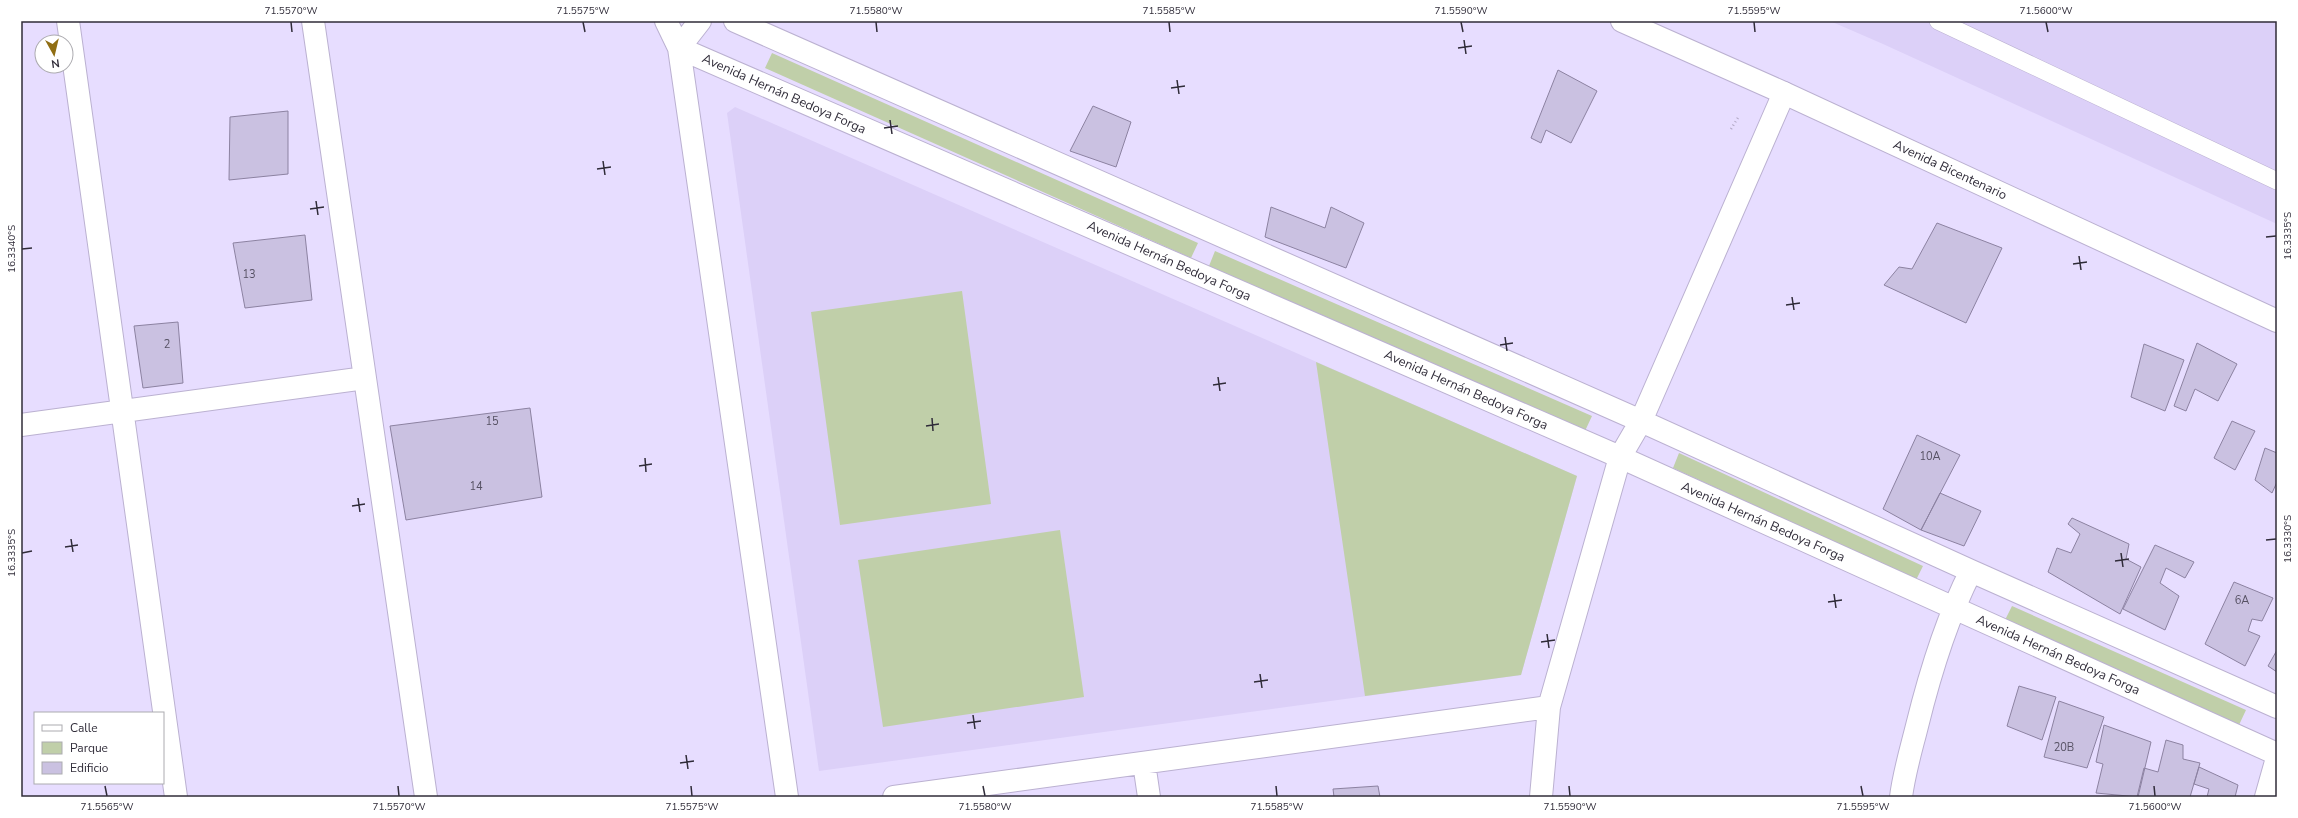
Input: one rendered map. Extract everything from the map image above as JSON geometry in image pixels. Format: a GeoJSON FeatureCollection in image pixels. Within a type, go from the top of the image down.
{"type":"FeatureCollection","features":[{"type":"Feature","properties":{"kind":"street"},"geometry":{"type":"LineString","coordinates":[[68,21],[124,410],[176,797]]}},
{"type":"Feature","properties":{"kind":"street"},"geometry":{"type":"LineString","coordinates":[[313,21],[426,797]]}},
{"type":"Feature","properties":{"kind":"street"},"geometry":{"type":"LineString","coordinates":[[666,21],[679,48],[787,797]]}},
{"type":"Feature","properties":{"kind":"street"},"geometry":{"type":"LineString","coordinates":[[679,48],[700,21]]}},
{"type":"Feature","properties":{"kind":"street"},"geometry":{"type":"LineString","coordinates":[[735,21],[1641,421],[1971,571],[2277,707]]}},
{"type":"Feature","properties":{"kind":"street","name":"Avenida Bicentenario"},"geometry":{"type":"LineString","coordinates":[[1622,21],[1784,93],[2277,321]]}},
{"type":"Feature","properties":{"kind":"street","name":"Avenida Hernán Bedoya Forga"},"geometry":{"type":"LineString","coordinates":[[679,48],[1620,457],[2277,754]]}},
{"type":"Feature","properties":{"kind":"street"},"geometry":{"type":"LineString","coordinates":[[1541,797],[1549,707],[1620,457],[1641,421],[1784,93]]}},
{"type":"Feature","properties":{"kind":"street"},"geometry":{"type":"LineString","coordinates":[[21,425],[365,378]]}},
{"type":"Feature","properties":{"kind":"street"},"geometry":{"type":"LineString","coordinates":[[1901,797],[1904,778],[1925,692],[1953,608],[1971,571]]}},
{"type":"Feature","properties":{"kind":"street"},"geometry":{"type":"LineString","coordinates":[[894,797],[1549,707]]}},
{"type":"Feature","properties":{"kind":"street"},"geometry":{"type":"LineString","coordinates":[[2266,797],[2277,758]]}},
{"type":"Feature","properties":{"kind":"street"},"geometry":{"type":"LineString","coordinates":[[1144,763],[1149,797]]}},
{"type":"Feature","properties":{"kind":"lane"},"geometry":{"type":"LineString","coordinates":[[1938,21],[2277,181]]}},
{"type":"Feature","properties":{"kind":"path"},"geometry":{"type":"LineString","coordinates":[[1731,129],[1741,112]]}},
{"type":"Feature","properties":{"kind":"shaded area"},"geometry":{"type":"Polygon","coordinates":[[[1830,21],[2277,21],[2277,224],[1883,44],[1830,21]]]}},
{"type":"Feature","properties":{"kind":"shaded area"},"geometry":{"type":"Polygon","coordinates":[[[735,107],[1577,476],[1521,675],[819,771],[727,113],[735,107]]]}},
{"type":"Feature","properties":{"kind":"green space"},"geometry":{"type":"Polygon","coordinates":[[[772,53],[1198,243],[1191,258],[765,68],[772,53]]]}},
{"type":"Feature","properties":{"kind":"green space"},"geometry":{"type":"Polygon","coordinates":[[[1215,251],[1592,416],[1585,431],[1209,266],[1215,251]]]}},
{"type":"Feature","properties":{"kind":"green space"},"geometry":{"type":"Polygon","coordinates":[[[962,291],[991,504],[840,525],[811,312],[962,291]]]}},
{"type":"Feature","properties":{"kind":"green space"},"geometry":{"type":"Polygon","coordinates":[[[1316,362],[1577,476],[1521,675],[1365,696],[1316,362]]]}},
{"type":"Feature","properties":{"kind":"green space"},"geometry":{"type":"Polygon","coordinates":[[[1679,453],[1923,566],[1916,580],[1673,468],[1679,453]]]}},
{"type":"Feature","properties":{"kind":"green space"},"geometry":{"type":"Polygon","coordinates":[[[1060,530],[1084,697],[883,727],[858,560],[1060,530]]]}},
{"type":"Feature","properties":{"kind":"green space"},"geometry":{"type":"Polygon","coordinates":[[[2012,606],[2246,710],[2239,725],[2005,620],[2012,606]]]}},
{"type":"Feature","properties":{"kind":"building"},"geometry":{"type":"Polygon","coordinates":[[[1558,70],[1597,91],[1571,143],[1546,130],[1541,143],[1531,138],[1558,70]]]}},
{"type":"Feature","properties":{"kind":"building"},"geometry":{"type":"Polygon","coordinates":[[[1093,106],[1131,122],[1116,167],[1070,151],[1093,106]]]}},
{"type":"Feature","properties":{"kind":"building"},"geometry":{"type":"Polygon","coordinates":[[[288,111],[288,174],[229,180],[230,117],[288,111]]]}},
{"type":"Feature","properties":{"kind":"building"},"geometry":{"type":"Polygon","coordinates":[[[1271,207],[1325,228],[1331,207],[1364,223],[1346,268],[1265,237],[1271,207]]]}},
{"type":"Feature","properties":{"kind":"building"},"geometry":{"type":"Polygon","coordinates":[[[1937,223],[2002,248],[1966,323],[1884,285],[1899,267],[1912,269],[1937,223]]]}},
{"type":"Feature","properties":{"kind":"building"},"geometry":{"type":"Polygon","coordinates":[[[305,235],[312,300],[245,308],[233,243],[305,235]]]}},
{"type":"Feature","properties":{"kind":"building"},"geometry":{"type":"Polygon","coordinates":[[[178,322],[183,383],[143,388],[134,326],[178,322]]]}},
{"type":"Feature","properties":{"kind":"building"},"geometry":{"type":"Polygon","coordinates":[[[2197,343],[2237,364],[2218,401],[2195,389],[2186,411],[2174,406],[2197,343]]]}},
{"type":"Feature","properties":{"kind":"building"},"geometry":{"type":"Polygon","coordinates":[[[2144,344],[2184,360],[2165,411],[2131,397],[2144,344]]]}},
{"type":"Feature","properties":{"kind":"building"},"geometry":{"type":"Polygon","coordinates":[[[530,408],[542,497],[406,520],[390,426],[530,408]]]}},
{"type":"Feature","properties":{"kind":"building"},"geometry":{"type":"Polygon","coordinates":[[[2232,421],[2255,431],[2235,470],[2214,458],[2232,421]]]}},
{"type":"Feature","properties":{"kind":"building"},"geometry":{"type":"Polygon","coordinates":[[[1917,435],[1960,455],[1921,530],[1883,509],[1917,435]]]}},
{"type":"Feature","properties":{"kind":"building"},"geometry":{"type":"Polygon","coordinates":[[[2265,448],[2277,453],[2277,482],[2272,493],[2255,480],[2265,448]]]}},
{"type":"Feature","properties":{"kind":"building"},"geometry":{"type":"Polygon","coordinates":[[[1940,493],[1981,511],[1964,546],[1921,530],[1940,493]]]}},
{"type":"Feature","properties":{"kind":"building"},"geometry":{"type":"Polygon","coordinates":[[[2072,518],[2129,544],[2126,559],[2141,567],[2120,614],[2048,572],[2057,548],[2071,553],[2080,534],[2068,524],[2072,518]]]}},
{"type":"Feature","properties":{"kind":"building"},"geometry":{"type":"Polygon","coordinates":[[[2155,545],[2194,562],[2185,578],[2166,568],[2160,583],[2179,596],[2165,630],[2123,609],[2155,545]]]}},
{"type":"Feature","properties":{"kind":"building"},"geometry":{"type":"Polygon","coordinates":[[[2234,582],[2273,598],[2262,621],[2252,619],[2248,631],[2260,636],[2245,666],[2205,644],[2234,582]]]}},
{"type":"Feature","properties":{"kind":"building"},"geometry":{"type":"Polygon","coordinates":[[[2277,650],[2277,672],[2268,666],[2277,650]]]}},
{"type":"Feature","properties":{"kind":"building"},"geometry":{"type":"Polygon","coordinates":[[[2019,686],[2056,697],[2042,740],[2007,726],[2019,686]]]}},
{"type":"Feature","properties":{"kind":"building"},"geometry":{"type":"Polygon","coordinates":[[[2059,701],[2104,717],[2087,768],[2044,757],[2059,701]]]}},
{"type":"Feature","properties":{"kind":"building"},"geometry":{"type":"Polygon","coordinates":[[[2104,725],[2151,742],[2138,797],[2096,793],[2103,764],[2096,762],[2104,725]]]}},
{"type":"Feature","properties":{"kind":"building"},"geometry":{"type":"Polygon","coordinates":[[[2166,740],[2183,745],[2183,759],[2200,763],[2190,797],[2137,797],[2144,768],[2158,772],[2166,740]]]}},
{"type":"Feature","properties":{"kind":"building"},"geometry":{"type":"Polygon","coordinates":[[[2199,767],[2238,785],[2235,797],[2207,797],[2209,789],[2194,784],[2199,767]]]}},
{"type":"Feature","properties":{"kind":"building"},"geometry":{"type":"Polygon","coordinates":[[[1378,786],[1380,797],[1334,797],[1333,789],[1378,786]]]}}]}
